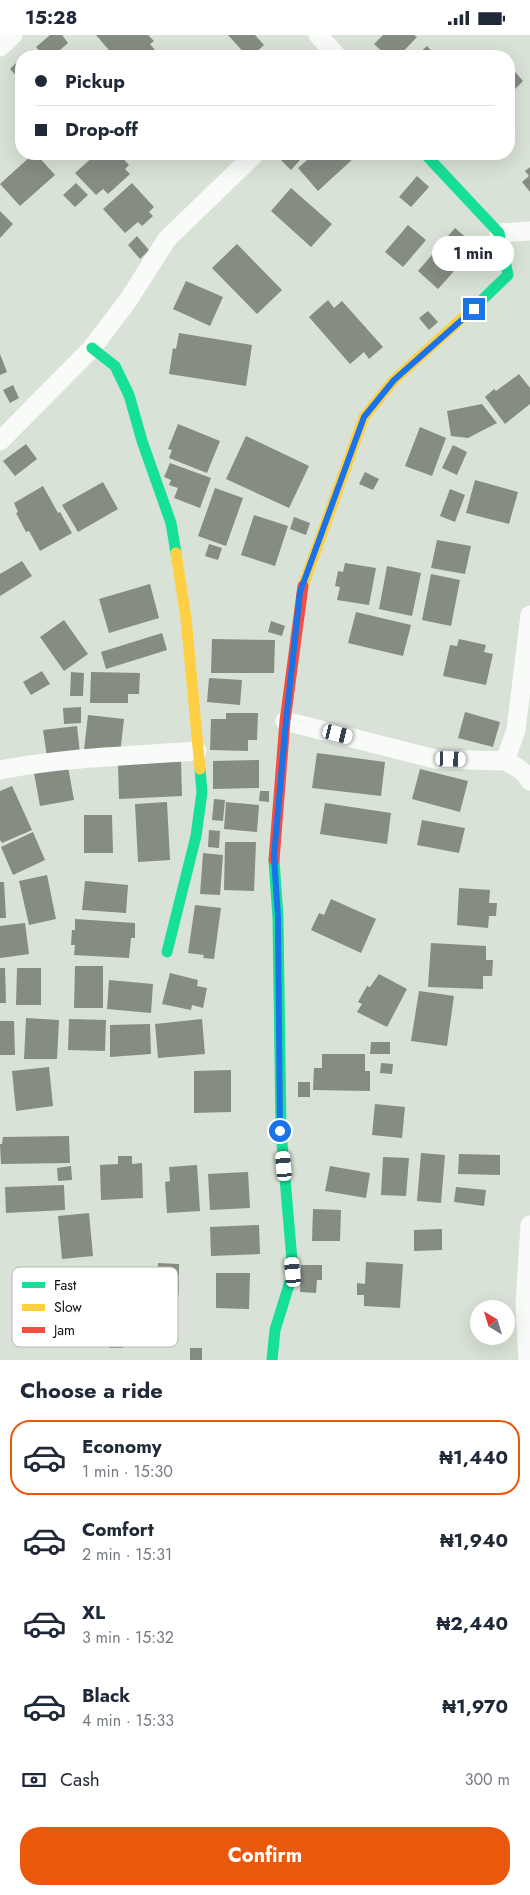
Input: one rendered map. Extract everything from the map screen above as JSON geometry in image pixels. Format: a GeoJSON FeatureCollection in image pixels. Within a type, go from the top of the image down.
{"type":"FeatureCollection","features":[{"type":"Feature","properties":{"kind":"street"},"geometry":{"type":"LineString","coordinates":[[0,47],[13,35]]}},
{"type":"Feature","properties":{"kind":"street"},"geometry":{"type":"LineString","coordinates":[[318,35],[332,50]]}},
{"type":"Feature","properties":{"kind":"street"},"geometry":{"type":"LineString","coordinates":[[0,441],[92,349],[129,299],[167,239],[250,160]]}},
{"type":"Feature","properties":{"kind":"street"},"geometry":{"type":"LineString","coordinates":[[272,1360],[275,1330],[293,1272],[280,1131],[278,918],[274,856],[300,592],[364,417],[394,380],[474,309],[508,275],[499,233],[432,160]]}},
{"type":"Feature","properties":{"kind":"street"},"geometry":{"type":"LineString","coordinates":[[499,233],[530,231]]}},
{"type":"Feature","properties":{"kind":"street"},"geometry":{"type":"LineString","coordinates":[[92,349],[115,366],[129,395],[142,441],[171,523],[186,618],[202,792],[196,836],[167,952]]}},
{"type":"Feature","properties":{"kind":"street"},"geometry":{"type":"LineString","coordinates":[[505,761],[516,731],[530,615]]}},
{"type":"Feature","properties":{"kind":"street"},"geometry":{"type":"LineString","coordinates":[[286,721],[435,759],[505,761],[527,775],[530,781]]}},
{"type":"Feature","properties":{"kind":"street"},"geometry":{"type":"LineString","coordinates":[[0,770],[32,764],[82,759],[197,751]]}},
{"type":"Feature","properties":{"kind":"street"},"geometry":{"type":"LineString","coordinates":[[528,1360],[525,1305],[530,1225]]}},
{"type":"Feature","properties":{"kind":"building"},"geometry":{"type":"Polygon","coordinates":[[[50,35],[62,35],[68,43],[60,50],[39,50],[36,47],[50,35]]]}},
{"type":"Feature","properties":{"kind":"building"},"geometry":{"type":"Polygon","coordinates":[[[96,35],[148,35],[154,41],[150,44],[155,50],[109,50],[96,35]]]}},
{"type":"Feature","properties":{"kind":"building"},"geometry":{"type":"Polygon","coordinates":[[[228,35],[255,35],[264,45],[259,50],[242,50],[228,35]]]}},
{"type":"Feature","properties":{"kind":"building"},"geometry":{"type":"Polygon","coordinates":[[[383,35],[414,35],[417,37],[405,50],[380,50],[374,44],[383,35]]]}},
{"type":"Feature","properties":{"kind":"building"},"geometry":{"type":"Polygon","coordinates":[[[427,46],[431,50],[423,50],[427,46]]]}},
{"type":"Feature","properties":{"kind":"building"},"geometry":{"type":"Polygon","coordinates":[[[15,64],[15,74],[10,69],[15,64]]]}},
{"type":"Feature","properties":{"kind":"building"},"geometry":{"type":"Polygon","coordinates":[[[515,72],[523,81],[515,89],[515,72]]]}},
{"type":"Feature","properties":{"kind":"building"},"geometry":{"type":"Polygon","coordinates":[[[26,160],[41,160],[55,175],[20,206],[0,184],[26,160]]]}},
{"type":"Feature","properties":{"kind":"building"},"geometry":{"type":"Polygon","coordinates":[[[89,160],[124,160],[129,165],[125,169],[130,174],[108,194],[103,189],[96,195],[75,173],[89,160]]]}},
{"type":"Feature","properties":{"kind":"building"},"geometry":{"type":"Polygon","coordinates":[[[281,160],[300,160],[291,170],[281,160]]]}},
{"type":"Feature","properties":{"kind":"building"},"geometry":{"type":"Polygon","coordinates":[[[307,160],[352,160],[318,191],[298,168],[307,160]]]}},
{"type":"Feature","properties":{"kind":"building"},"geometry":{"type":"Polygon","coordinates":[[[530,167],[530,192],[522,182],[529,176],[525,171],[530,167]]]}},
{"type":"Feature","properties":{"kind":"building"},"geometry":{"type":"Polygon","coordinates":[[[417,176],[429,187],[411,207],[399,197],[417,176]]]}},
{"type":"Feature","properties":{"kind":"building"},"geometry":{"type":"Polygon","coordinates":[[[76,183],[88,195],[75,207],[63,195],[76,183]]]}},
{"type":"Feature","properties":{"kind":"building"},"geometry":{"type":"Polygon","coordinates":[[[132,183],[154,207],[149,212],[153,216],[142,226],[138,222],[125,233],[103,209],[132,183]]]}},
{"type":"Feature","properties":{"kind":"building"},"geometry":{"type":"Polygon","coordinates":[[[291,188],[332,224],[311,247],[271,211],[291,188]]]}},
{"type":"Feature","properties":{"kind":"building"},"geometry":{"type":"Polygon","coordinates":[[[0,211],[13,224],[0,238],[0,211]]]}},
{"type":"Feature","properties":{"kind":"building"},"geometry":{"type":"Polygon","coordinates":[[[408,225],[426,240],[403,267],[385,252],[408,225]]]}},
{"type":"Feature","properties":{"kind":"building"},"geometry":{"type":"Polygon","coordinates":[[[455,228],[469,240],[456,254],[464,260],[438,289],[418,271],[455,228]]]}},
{"type":"Feature","properties":{"kind":"building"},"geometry":{"type":"Polygon","coordinates":[[[137,236],[149,250],[140,259],[128,245],[137,236]]]}},
{"type":"Feature","properties":{"kind":"building"},"geometry":{"type":"Polygon","coordinates":[[[237,244],[282,290],[257,314],[212,268],[237,244]]]}},
{"type":"Feature","properties":{"kind":"building"},"geometry":{"type":"Polygon","coordinates":[[[186,281],[223,297],[210,326],[173,309],[186,281]]]}},
{"type":"Feature","properties":{"kind":"building"},"geometry":{"type":"Polygon","coordinates":[[[328,300],[334,308],[342,301],[383,347],[369,359],[364,352],[350,364],[309,317],[328,300]]]}},
{"type":"Feature","properties":{"kind":"building"},"geometry":{"type":"Polygon","coordinates":[[[428,311],[438,322],[429,330],[419,318],[428,311]]]}},
{"type":"Feature","properties":{"kind":"building"},"geometry":{"type":"Polygon","coordinates":[[[179,333],[252,345],[246,386],[169,374],[173,348],[176,349],[179,333]]]}},
{"type":"Feature","properties":{"kind":"building"},"geometry":{"type":"Polygon","coordinates":[[[0,354],[7,372],[0,375],[0,354]]]}},
{"type":"Feature","properties":{"kind":"building"},"geometry":{"type":"Polygon","coordinates":[[[519,374],[530,388],[530,404],[505,424],[485,397],[494,389],[496,391],[519,374]]]}},
{"type":"Feature","properties":{"kind":"building"},"geometry":{"type":"Polygon","coordinates":[[[13,385],[19,398],[10,403],[3,390],[13,385]]]}},
{"type":"Feature","properties":{"kind":"building"},"geometry":{"type":"Polygon","coordinates":[[[482,404],[497,423],[468,438],[451,436],[447,411],[482,404]]]}},
{"type":"Feature","properties":{"kind":"building"},"geometry":{"type":"Polygon","coordinates":[[[178,424],[220,441],[207,473],[169,458],[172,450],[168,449],[178,424]]]}},
{"type":"Feature","properties":{"kind":"building"},"geometry":{"type":"Polygon","coordinates":[[[420,427],[446,438],[432,476],[405,466],[420,427]]]}},
{"type":"Feature","properties":{"kind":"building"},"geometry":{"type":"Polygon","coordinates":[[[246,436],[309,466],[289,508],[226,479],[246,436]]]}},
{"type":"Feature","properties":{"kind":"building"},"geometry":{"type":"Polygon","coordinates":[[[26,444],[37,459],[15,476],[3,461],[26,444]]]}},
{"type":"Feature","properties":{"kind":"building"},"geometry":{"type":"Polygon","coordinates":[[[453,445],[467,452],[457,475],[442,468],[453,445]]]}},
{"type":"Feature","properties":{"kind":"building"},"geometry":{"type":"Polygon","coordinates":[[[170,463],[211,478],[200,508],[174,498],[178,488],[169,485],[171,480],[164,477],[170,463]]]}},
{"type":"Feature","properties":{"kind":"building"},"geometry":{"type":"Polygon","coordinates":[[[365,472],[379,479],[373,490],[359,484],[365,472]]]}},
{"type":"Feature","properties":{"kind":"building"},"geometry":{"type":"Polygon","coordinates":[[[475,480],[518,492],[509,524],[466,513],[475,480]]]}},
{"type":"Feature","properties":{"kind":"building"},"geometry":{"type":"Polygon","coordinates":[[[103,482],[118,509],[78,532],[62,505],[103,482]]]}},
{"type":"Feature","properties":{"kind":"building"},"geometry":{"type":"Polygon","coordinates":[[[43,486],[72,533],[40,551],[29,531],[26,532],[16,513],[18,512],[14,503],[43,486]]]}},
{"type":"Feature","properties":{"kind":"building"},"geometry":{"type":"Polygon","coordinates":[[[215,488],[243,498],[226,546],[198,536],[215,488]]]}},
{"type":"Feature","properties":{"kind":"building"},"geometry":{"type":"Polygon","coordinates":[[[450,489],[465,495],[455,522],[440,516],[450,489]]]}},
{"type":"Feature","properties":{"kind":"building"},"geometry":{"type":"Polygon","coordinates":[[[254,515],[288,526],[275,566],[241,555],[254,515]]]}},
{"type":"Feature","properties":{"kind":"building"},"geometry":{"type":"Polygon","coordinates":[[[294,517],[310,523],[306,535],[290,529],[294,517]]]}},
{"type":"Feature","properties":{"kind":"building"},"geometry":{"type":"Polygon","coordinates":[[[437,540],[471,546],[465,574],[431,568],[437,540]]]}},
{"type":"Feature","properties":{"kind":"building"},"geometry":{"type":"Polygon","coordinates":[[[209,544],[222,548],[218,560],[205,556],[209,544]]]}},
{"type":"Feature","properties":{"kind":"building"},"geometry":{"type":"Polygon","coordinates":[[[22,561],[32,576],[0,596],[0,574],[22,561]]]}},
{"type":"Feature","properties":{"kind":"building"},"geometry":{"type":"Polygon","coordinates":[[[345,563],[376,568],[369,605],[337,600],[340,587],[335,586],[338,571],[343,572],[345,563]]]}},
{"type":"Feature","properties":{"kind":"building"},"geometry":{"type":"Polygon","coordinates":[[[387,566],[421,573],[412,616],[379,609],[387,566]]]}},
{"type":"Feature","properties":{"kind":"building"},"geometry":{"type":"Polygon","coordinates":[[[431,574],[460,580],[451,626],[422,620],[431,574]]]}},
{"type":"Feature","properties":{"kind":"building"},"geometry":{"type":"Polygon","coordinates":[[[150,584],[159,618],[109,633],[99,599],[150,584]]]}},
{"type":"Feature","properties":{"kind":"building"},"geometry":{"type":"Polygon","coordinates":[[[356,612],[411,625],[403,656],[348,643],[356,612]]]}},
{"type":"Feature","properties":{"kind":"building"},"geometry":{"type":"Polygon","coordinates":[[[64,620],[88,654],[64,671],[40,637],[64,620]]]}},
{"type":"Feature","properties":{"kind":"building"},"geometry":{"type":"Polygon","coordinates":[[[271,621],[285,626],[282,636],[268,632],[271,621]]]}},
{"type":"Feature","properties":{"kind":"building"},"geometry":{"type":"Polygon","coordinates":[[[162,633],[167,650],[106,669],[101,652],[162,633]]]}},
{"type":"Feature","properties":{"kind":"building"},"geometry":{"type":"Polygon","coordinates":[[[212,639],[275,640],[274,673],[211,673],[212,639]]]}},
{"type":"Feature","properties":{"kind":"building"},"geometry":{"type":"Polygon","coordinates":[[[459,639],[486,645],[484,652],[493,654],[486,685],[443,676],[450,645],[457,646],[459,639]]]}},
{"type":"Feature","properties":{"kind":"building"},"geometry":{"type":"Polygon","coordinates":[[[42,671],[50,684],[31,695],[23,682],[42,671]]]}},
{"type":"Feature","properties":{"kind":"building"},"geometry":{"type":"Polygon","coordinates":[[[71,672],[84,673],[83,696],[70,696],[71,672]]]}},
{"type":"Feature","properties":{"kind":"building"},"geometry":{"type":"Polygon","coordinates":[[[91,672],[140,673],[139,694],[128,694],[128,703],[90,703],[91,672]]]}},
{"type":"Feature","properties":{"kind":"building"},"geometry":{"type":"Polygon","coordinates":[[[209,678],[242,680],[240,705],[207,702],[209,678]]]}},
{"type":"Feature","properties":{"kind":"building"},"geometry":{"type":"Polygon","coordinates":[[[81,707],[81,723],[64,724],[63,708],[81,707]]]}},
{"type":"Feature","properties":{"kind":"building"},"geometry":{"type":"Polygon","coordinates":[[[465,712],[500,722],[493,747],[458,738],[465,712]]]}},
{"type":"Feature","properties":{"kind":"building"},"geometry":{"type":"Polygon","coordinates":[[[226,713],[258,713],[257,740],[248,740],[248,751],[210,750],[211,719],[226,719],[226,713]]]}},
{"type":"Feature","properties":{"kind":"building"},"geometry":{"type":"Polygon","coordinates":[[[88,715],[124,719],[120,754],[84,750],[88,715]]]}},
{"type":"Feature","properties":{"kind":"building"},"geometry":{"type":"Polygon","coordinates":[[[77,726],[80,753],[47,757],[43,730],[77,726]]]}},
{"type":"Feature","properties":{"kind":"building"},"geometry":{"type":"Polygon","coordinates":[[[317,753],[385,762],[381,796],[312,788],[317,753]]]}},
{"type":"Feature","properties":{"kind":"building"},"geometry":{"type":"Polygon","coordinates":[[[259,760],[259,788],[213,789],[213,761],[259,760]]]}},
{"type":"Feature","properties":{"kind":"building"},"geometry":{"type":"Polygon","coordinates":[[[181,761],[182,796],[119,799],[118,764],[181,761]]]}},
{"type":"Feature","properties":{"kind":"building"},"geometry":{"type":"Polygon","coordinates":[[[68,767],[74,800],[40,806],[34,773],[68,767]]]}},
{"type":"Feature","properties":{"kind":"building"},"geometry":{"type":"Polygon","coordinates":[[[420,769],[468,781],[460,812],[412,799],[420,769]]]}},
{"type":"Feature","properties":{"kind":"building"},"geometry":{"type":"Polygon","coordinates":[[[12,786],[32,830],[2,843],[0,840],[0,791],[12,786]]]}},
{"type":"Feature","properties":{"kind":"building"},"geometry":{"type":"Polygon","coordinates":[[[260,791],[269,791],[269,802],[259,801],[260,791]]]}},
{"type":"Feature","properties":{"kind":"building"},"geometry":{"type":"Polygon","coordinates":[[[214,799],[225,800],[223,821],[212,820],[214,799]]]}},
{"type":"Feature","properties":{"kind":"building"},"geometry":{"type":"Polygon","coordinates":[[[167,802],[170,860],[138,862],[135,804],[167,802]]]}},
{"type":"Feature","properties":{"kind":"building"},"geometry":{"type":"Polygon","coordinates":[[[226,802],[259,805],[257,832],[224,829],[226,802]]]}},
{"type":"Feature","properties":{"kind":"building"},"geometry":{"type":"Polygon","coordinates":[[[325,803],[391,813],[387,844],[320,834],[325,803]]]}},
{"type":"Feature","properties":{"kind":"building"},"geometry":{"type":"Polygon","coordinates":[[[84,815],[112,815],[113,853],[84,853],[84,815]]]}},
{"type":"Feature","properties":{"kind":"building"},"geometry":{"type":"Polygon","coordinates":[[[422,820],[465,828],[459,853],[417,845],[422,820]]]}},
{"type":"Feature","properties":{"kind":"building"},"geometry":{"type":"Polygon","coordinates":[[[209,830],[220,831],[219,848],[208,847],[209,830]]]}},
{"type":"Feature","properties":{"kind":"building"},"geometry":{"type":"Polygon","coordinates":[[[33,832],[45,860],[13,875],[1,847],[33,832]]]}},
{"type":"Feature","properties":{"kind":"building"},"geometry":{"type":"Polygon","coordinates":[[[225,842],[256,842],[254,891],[224,890],[225,842]]]}},
{"type":"Feature","properties":{"kind":"building"},"geometry":{"type":"Polygon","coordinates":[[[203,853],[223,855],[220,895],[200,894],[203,853]]]}},
{"type":"Feature","properties":{"kind":"building"},"geometry":{"type":"Polygon","coordinates":[[[47,875],[56,919],[29,925],[19,881],[47,875]]]}},
{"type":"Feature","properties":{"kind":"building"},"geometry":{"type":"Polygon","coordinates":[[[85,881],[128,885],[126,913],[82,910],[85,881]]]}},
{"type":"Feature","properties":{"kind":"building"},"geometry":{"type":"Polygon","coordinates":[[[0,882],[4,882],[6,918],[0,918],[0,882]]]}},
{"type":"Feature","properties":{"kind":"building"},"geometry":{"type":"Polygon","coordinates":[[[459,888],[490,890],[489,903],[497,903],[496,916],[489,916],[488,928],[457,925],[459,888]]]}},
{"type":"Feature","properties":{"kind":"building"},"geometry":{"type":"Polygon","coordinates":[[[331,899],[376,919],[361,953],[311,930],[319,913],[324,915],[331,899]]]}},
{"type":"Feature","properties":{"kind":"building"},"geometry":{"type":"Polygon","coordinates":[[[195,905],[221,908],[214,959],[203,958],[204,955],[188,953],[195,905]]]}},
{"type":"Feature","properties":{"kind":"building"},"geometry":{"type":"Polygon","coordinates":[[[75,919],[135,923],[135,938],[131,938],[129,958],[74,955],[75,945],[71,945],[72,930],[75,930],[75,919]]]}},
{"type":"Feature","properties":{"kind":"building"},"geometry":{"type":"Polygon","coordinates":[[[25,923],[29,954],[0,958],[0,926],[25,923]]]}},
{"type":"Feature","properties":{"kind":"building"},"geometry":{"type":"Polygon","coordinates":[[[431,943],[486,946],[486,960],[493,960],[492,976],[483,976],[483,989],[428,987],[431,943]]]}},
{"type":"Feature","properties":{"kind":"building"},"geometry":{"type":"Polygon","coordinates":[[[75,966],[103,966],[103,1008],[74,1008],[75,966]]]}},
{"type":"Feature","properties":{"kind":"building"},"geometry":{"type":"Polygon","coordinates":[[[0,968],[5,968],[6,1003],[0,1003],[0,968]]]}},
{"type":"Feature","properties":{"kind":"building"},"geometry":{"type":"Polygon","coordinates":[[[17,968],[41,968],[41,1005],[16,1005],[17,968]]]}},
{"type":"Feature","properties":{"kind":"building"},"geometry":{"type":"Polygon","coordinates":[[[170,973],[198,980],[197,986],[207,988],[203,1008],[192,1005],[191,1010],[162,1004],[170,973]]]}},
{"type":"Feature","properties":{"kind":"building"},"geometry":{"type":"Polygon","coordinates":[[[379,974],[407,989],[387,1027],[357,1012],[362,1004],[358,1002],[367,986],[370,987],[379,974]]]}},
{"type":"Feature","properties":{"kind":"building"},"geometry":{"type":"Polygon","coordinates":[[[109,980],[153,984],[151,1013],[107,1009],[109,980]]]}},
{"type":"Feature","properties":{"kind":"building"},"geometry":{"type":"Polygon","coordinates":[[[419,991],[454,996],[447,1046],[411,1041],[419,991]]]}},
{"type":"Feature","properties":{"kind":"building"},"geometry":{"type":"Polygon","coordinates":[[[26,1018],[59,1020],[57,1059],[24,1059],[26,1018]]]}},
{"type":"Feature","properties":{"kind":"building"},"geometry":{"type":"Polygon","coordinates":[[[69,1019],[106,1020],[105,1051],[68,1050],[69,1019]]]}},
{"type":"Feature","properties":{"kind":"building"},"geometry":{"type":"Polygon","coordinates":[[[202,1019],[205,1054],[158,1058],[155,1024],[202,1019]]]}},
{"type":"Feature","properties":{"kind":"building"},"geometry":{"type":"Polygon","coordinates":[[[0,1021],[14,1021],[15,1055],[0,1055],[0,1021]]]}},
{"type":"Feature","properties":{"kind":"building"},"geometry":{"type":"Polygon","coordinates":[[[150,1024],[151,1054],[110,1057],[110,1025],[150,1024]]]}},
{"type":"Feature","properties":{"kind":"building"},"geometry":{"type":"Polygon","coordinates":[[[371,1042],[390,1042],[390,1054],[370,1054],[371,1042]]]}},
{"type":"Feature","properties":{"kind":"building"},"geometry":{"type":"Polygon","coordinates":[[[322,1054],[365,1054],[365,1071],[370,1071],[370,1091],[313,1090],[314,1068],[322,1068],[322,1054]]]}},
{"type":"Feature","properties":{"kind":"building"},"geometry":{"type":"Polygon","coordinates":[[[381,1063],[393,1064],[392,1074],[380,1073],[381,1063]]]}},
{"type":"Feature","properties":{"kind":"building"},"geometry":{"type":"Polygon","coordinates":[[[49,1067],[53,1106],[16,1111],[12,1071],[49,1067]]]}},
{"type":"Feature","properties":{"kind":"building"},"geometry":{"type":"Polygon","coordinates":[[[231,1070],[231,1112],[194,1113],[194,1071],[231,1070]]]}},
{"type":"Feature","properties":{"kind":"building"},"geometry":{"type":"Polygon","coordinates":[[[298,1082],[310,1082],[310,1097],[298,1097],[298,1082]]]}},
{"type":"Feature","properties":{"kind":"building"},"geometry":{"type":"Polygon","coordinates":[[[375,1104],[405,1107],[402,1138],[372,1135],[375,1104]]]}},
{"type":"Feature","properties":{"kind":"building"},"geometry":{"type":"Polygon","coordinates":[[[69,1136],[70,1163],[1,1164],[0,1144],[2,1144],[3,1137],[69,1136]]]}},
{"type":"Feature","properties":{"kind":"building"},"geometry":{"type":"Polygon","coordinates":[[[421,1153],[445,1155],[441,1203],[417,1201],[421,1153]]]}},
{"type":"Feature","properties":{"kind":"building"},"geometry":{"type":"Polygon","coordinates":[[[459,1154],[500,1155],[500,1175],[458,1174],[459,1154]]]}},
{"type":"Feature","properties":{"kind":"building"},"geometry":{"type":"Polygon","coordinates":[[[118,1156],[132,1156],[132,1164],[142,1163],[143,1198],[101,1200],[100,1165],[118,1164],[118,1156]]]}},
{"type":"Feature","properties":{"kind":"building"},"geometry":{"type":"Polygon","coordinates":[[[383,1157],[409,1158],[406,1196],[381,1195],[383,1157]]]}},
{"type":"Feature","properties":{"kind":"building"},"geometry":{"type":"Polygon","coordinates":[[[197,1165],[200,1211],[167,1213],[165,1182],[170,1181],[169,1167],[197,1165]]]}},
{"type":"Feature","properties":{"kind":"building"},"geometry":{"type":"Polygon","coordinates":[[[71,1166],[72,1180],[58,1181],[57,1168],[71,1166]]]}},
{"type":"Feature","properties":{"kind":"building"},"geometry":{"type":"Polygon","coordinates":[[[330,1166],[370,1173],[366,1198],[325,1191],[330,1166]]]}},
{"type":"Feature","properties":{"kind":"building"},"geometry":{"type":"Polygon","coordinates":[[[248,1172],[250,1208],[210,1210],[208,1174],[248,1172]]]}},
{"type":"Feature","properties":{"kind":"building"},"geometry":{"type":"Polygon","coordinates":[[[64,1185],[65,1210],[6,1213],[5,1187],[64,1185]]]}},
{"type":"Feature","properties":{"kind":"building"},"geometry":{"type":"Polygon","coordinates":[[[456,1187],[486,1190],[484,1206],[454,1202],[456,1187]]]}},
{"type":"Feature","properties":{"kind":"building"},"geometry":{"type":"Polygon","coordinates":[[[313,1209],[341,1210],[340,1241],[312,1241],[313,1209]]]}},
{"type":"Feature","properties":{"kind":"building"},"geometry":{"type":"Polygon","coordinates":[[[89,1213],[93,1256],[62,1259],[58,1216],[89,1213]]]}},
{"type":"Feature","properties":{"kind":"building"},"geometry":{"type":"Polygon","coordinates":[[[259,1225],[260,1254],[211,1256],[210,1227],[259,1225]]]}},
{"type":"Feature","properties":{"kind":"building"},"geometry":{"type":"Polygon","coordinates":[[[442,1229],[442,1250],[414,1251],[414,1230],[442,1229]]]}},
{"type":"Feature","properties":{"kind":"building"},"geometry":{"type":"Polygon","coordinates":[[[366,1262],[403,1264],[400,1308],[364,1306],[364,1295],[357,1295],[357,1283],[365,1284],[366,1262]]]}},
{"type":"Feature","properties":{"kind":"building"},"geometry":{"type":"Polygon","coordinates":[[[158,1263],[179,1264],[179,1295],[178,1267],[158,1267],[158,1263]]]}},
{"type":"Feature","properties":{"kind":"building"},"geometry":{"type":"Polygon","coordinates":[[[301,1265],[322,1265],[322,1280],[317,1280],[316,1293],[300,1292],[301,1265]]]}},
{"type":"Feature","properties":{"kind":"building"},"geometry":{"type":"Polygon","coordinates":[[[216,1273],[250,1273],[249,1309],[216,1308],[216,1273]]]}},
{"type":"Feature","properties":{"kind":"building"},"geometry":{"type":"Polygon","coordinates":[[[190,1348],[202,1348],[202,1360],[190,1360],[190,1348]]]}},
{"type":"Feature","properties":{"kind":"traffic: fast"},"geometry":{"type":"LineString","coordinates":[[431,160],[499,233],[508,275],[480,302]]}},
{"type":"Feature","properties":{"kind":"traffic: fast"},"geometry":{"type":"LineString","coordinates":[[92,348],[115,366],[129,395],[142,441],[171,523],[176,553]]}},
{"type":"Feature","properties":{"kind":"traffic: fast"},"geometry":{"type":"LineString","coordinates":[[167,952],[196,836],[202,792],[200,769]]}},
{"type":"Feature","properties":{"kind":"traffic: fast"},"geometry":{"type":"LineString","coordinates":[[272,1360],[275,1330],[293,1272],[281,1131],[278,918],[274,860]]}},
{"type":"Feature","properties":{"kind":"traffic: slow"},"geometry":{"type":"LineString","coordinates":[[303,586],[364,417],[394,380],[480,302]]}},
{"type":"Feature","properties":{"kind":"traffic: slow"},"geometry":{"type":"LineString","coordinates":[[176,553],[186,618],[200,769]]}},
{"type":"Feature","properties":{"kind":"traffic: jam"},"geometry":{"type":"LineString","coordinates":[[274,860],[285,721],[303,586]]}},
{"type":"Feature","properties":{"kind":"route"},"geometry":{"type":"LineString","coordinates":[[280,1131],[278,918],[274,856],[300,592],[364,417],[394,380],[474,309]]}}]}
